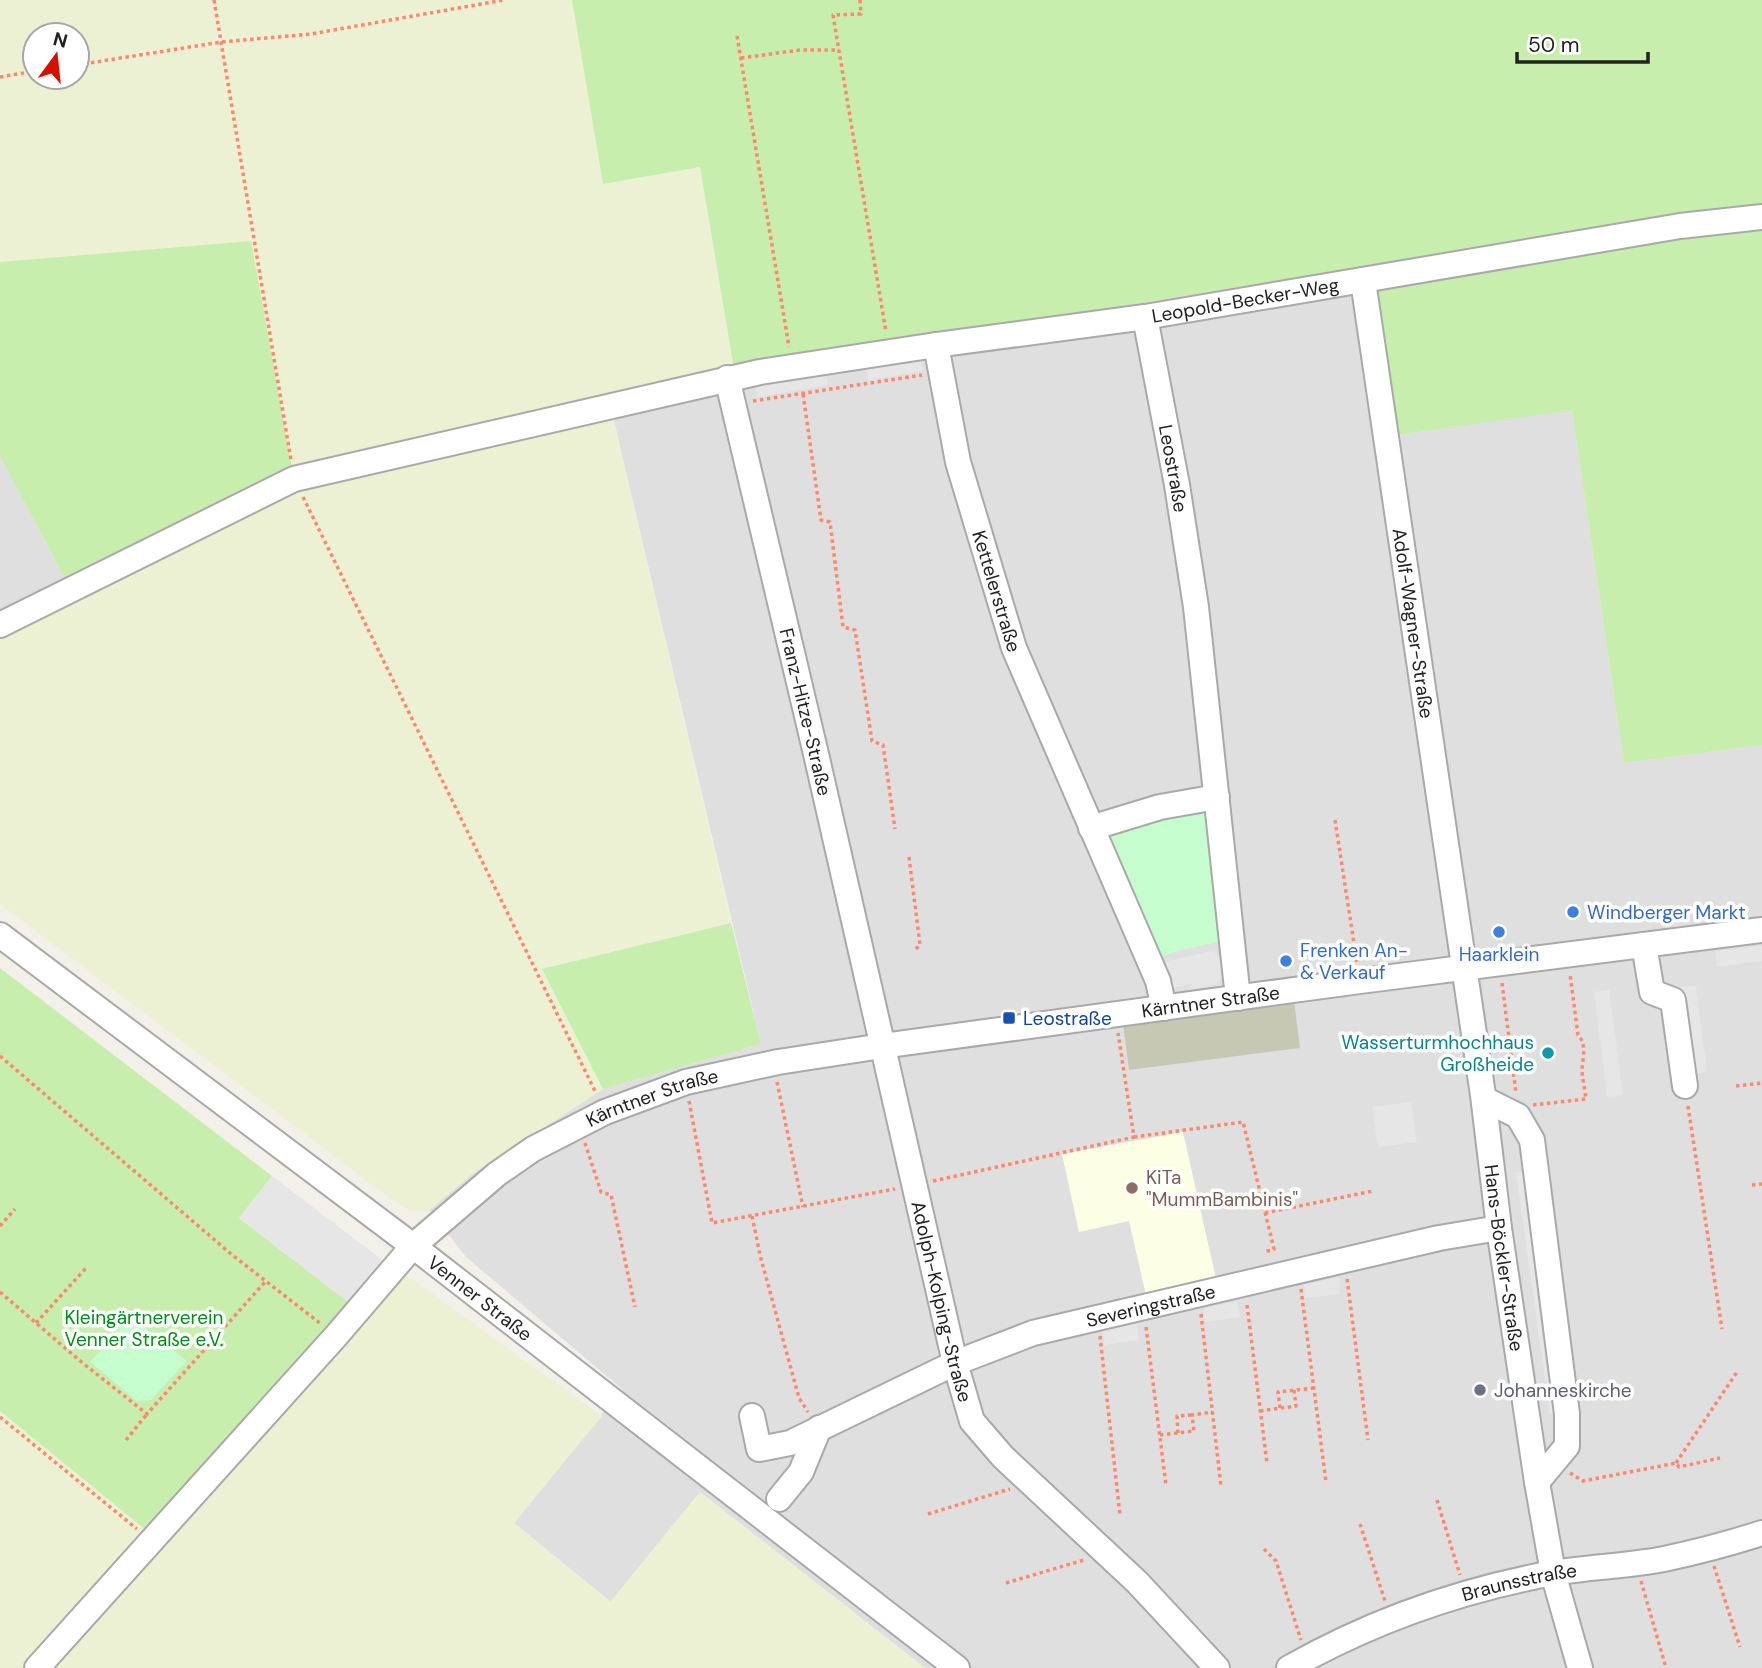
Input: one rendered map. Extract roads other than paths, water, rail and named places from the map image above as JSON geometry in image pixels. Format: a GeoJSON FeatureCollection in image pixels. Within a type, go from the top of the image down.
{"type":"FeatureCollection","features":[{"type":"Feature","properties":{"kind":"street","name":"Leopold-Becker-Weg"},"geometry":{"type":"LineString","coordinates":[[0,625],[294,479],[727,378],[936,345],[1145,317],[1680,226],[1762,217]]}},
{"type":"Feature","properties":{"kind":"street","name":"Adolf-Wagner-Straße"},"geometry":{"type":"LineString","coordinates":[[1363,281],[1384,408],[1463,968]]}},
{"type":"Feature","properties":{"kind":"street","name":"Leostraße"},"geometry":{"type":"LineString","coordinates":[[1145,317],[1177,485],[1196,607],[1238,998]]}},
{"type":"Feature","properties":{"kind":"street","name":"Kettelerstraße"},"geometry":{"type":"LineString","coordinates":[[936,345],[958,462],[1014,648],[1158,981],[1164,1008]]}},
{"type":"Feature","properties":{"kind":"street","name":"Franz-Hitze-Straße"},"geometry":{"type":"LineString","coordinates":[[727,378],[882,1046]]}},
{"type":"Feature","properties":{"kind":"street"},"geometry":{"type":"LineString","coordinates":[[1091,828],[1188,800],[1217,797]]}},
{"type":"Feature","properties":{"kind":"street","name":"Kärntner Straße"},"geometry":{"type":"LineString","coordinates":[[37,1668],[414,1246],[497,1174],[533,1149],[579,1123],[686,1082],[882,1046],[1762,930]]}},
{"type":"Feature","properties":{"kind":"street","name":"Venner Straße"},"geometry":{"type":"LineString","coordinates":[[0,935],[414,1246],[957,1668]]}},
{"type":"Feature","properties":{"kind":"street"},"geometry":{"type":"LineString","coordinates":[[1644,945],[1652,992],[1673,1000],[1685,1086]]}},
{"type":"Feature","properties":{"kind":"street","name":"Hans-Böckler-Straße"},"geometry":{"type":"LineString","coordinates":[[1463,968],[1484,1099],[1499,1228],[1537,1482],[1553,1573],[1580,1668]]}},
{"type":"Feature","properties":{"kind":"street","name":"Adolph-Kolping-Straße"},"geometry":{"type":"LineString","coordinates":[[882,1046],[955,1363],[972,1421],[1003,1457],[1106,1554],[1185,1632],[1217,1668]]}},
{"type":"Feature","properties":{"kind":"street"},"geometry":{"type":"LineString","coordinates":[[1484,1099],[1518,1111],[1532,1140],[1567,1414],[1567,1446],[1537,1482]]}},
{"type":"Feature","properties":{"kind":"street","name":"Severingstraße"},"geometry":{"type":"LineString","coordinates":[[752,1416],[760,1450],[790,1443],[955,1363],[1033,1333],[1439,1238],[1499,1228]]}},
{"type":"Feature","properties":{"kind":"street"},"geometry":{"type":"LineString","coordinates":[[779,1499],[800,1472],[819,1428]]}},
{"type":"Feature","properties":{"kind":"street","name":"Braunsstraße"},"geometry":{"type":"LineString","coordinates":[[1298,1663],[1391,1619],[1466,1595],[1553,1573],[1665,1559],[1762,1532]]}},
{"type":"Feature","properties":{"kind":"place","name":"Windberger Markt"},"geometry":{"type":"Point","coordinates":[1573,912]}},
{"type":"Feature","properties":{"kind":"place","name":"Haarklein"},"geometry":{"type":"Point","coordinates":[1499,932]}},
{"type":"Feature","properties":{"kind":"place","name":"Frenken An- & Verkauf"},"geometry":{"type":"Point","coordinates":[1286,961]}},
{"type":"Feature","properties":{"kind":"place","name":"Leostraße"},"geometry":{"type":"Point","coordinates":[1009,1018]}},
{"type":"Feature","properties":{"kind":"place","name":"Wasserturmhochhaus Großheide"},"geometry":{"type":"Point","coordinates":[1548,1053]}},
{"type":"Feature","properties":{"kind":"place","name":"KiTa \"MummBambinis\""},"geometry":{"type":"Point","coordinates":[1132,1188]}},
{"type":"Feature","properties":{"kind":"place","name":"Johanneskirche"},"geometry":{"type":"Point","coordinates":[1480,1390]}},
{"type":"Feature","properties":{"kind":"park label","name":"Kleingärtnerverein Venner Straße e.V."},"geometry":{"type":"Point","coordinates":[144,1328]}}]}
